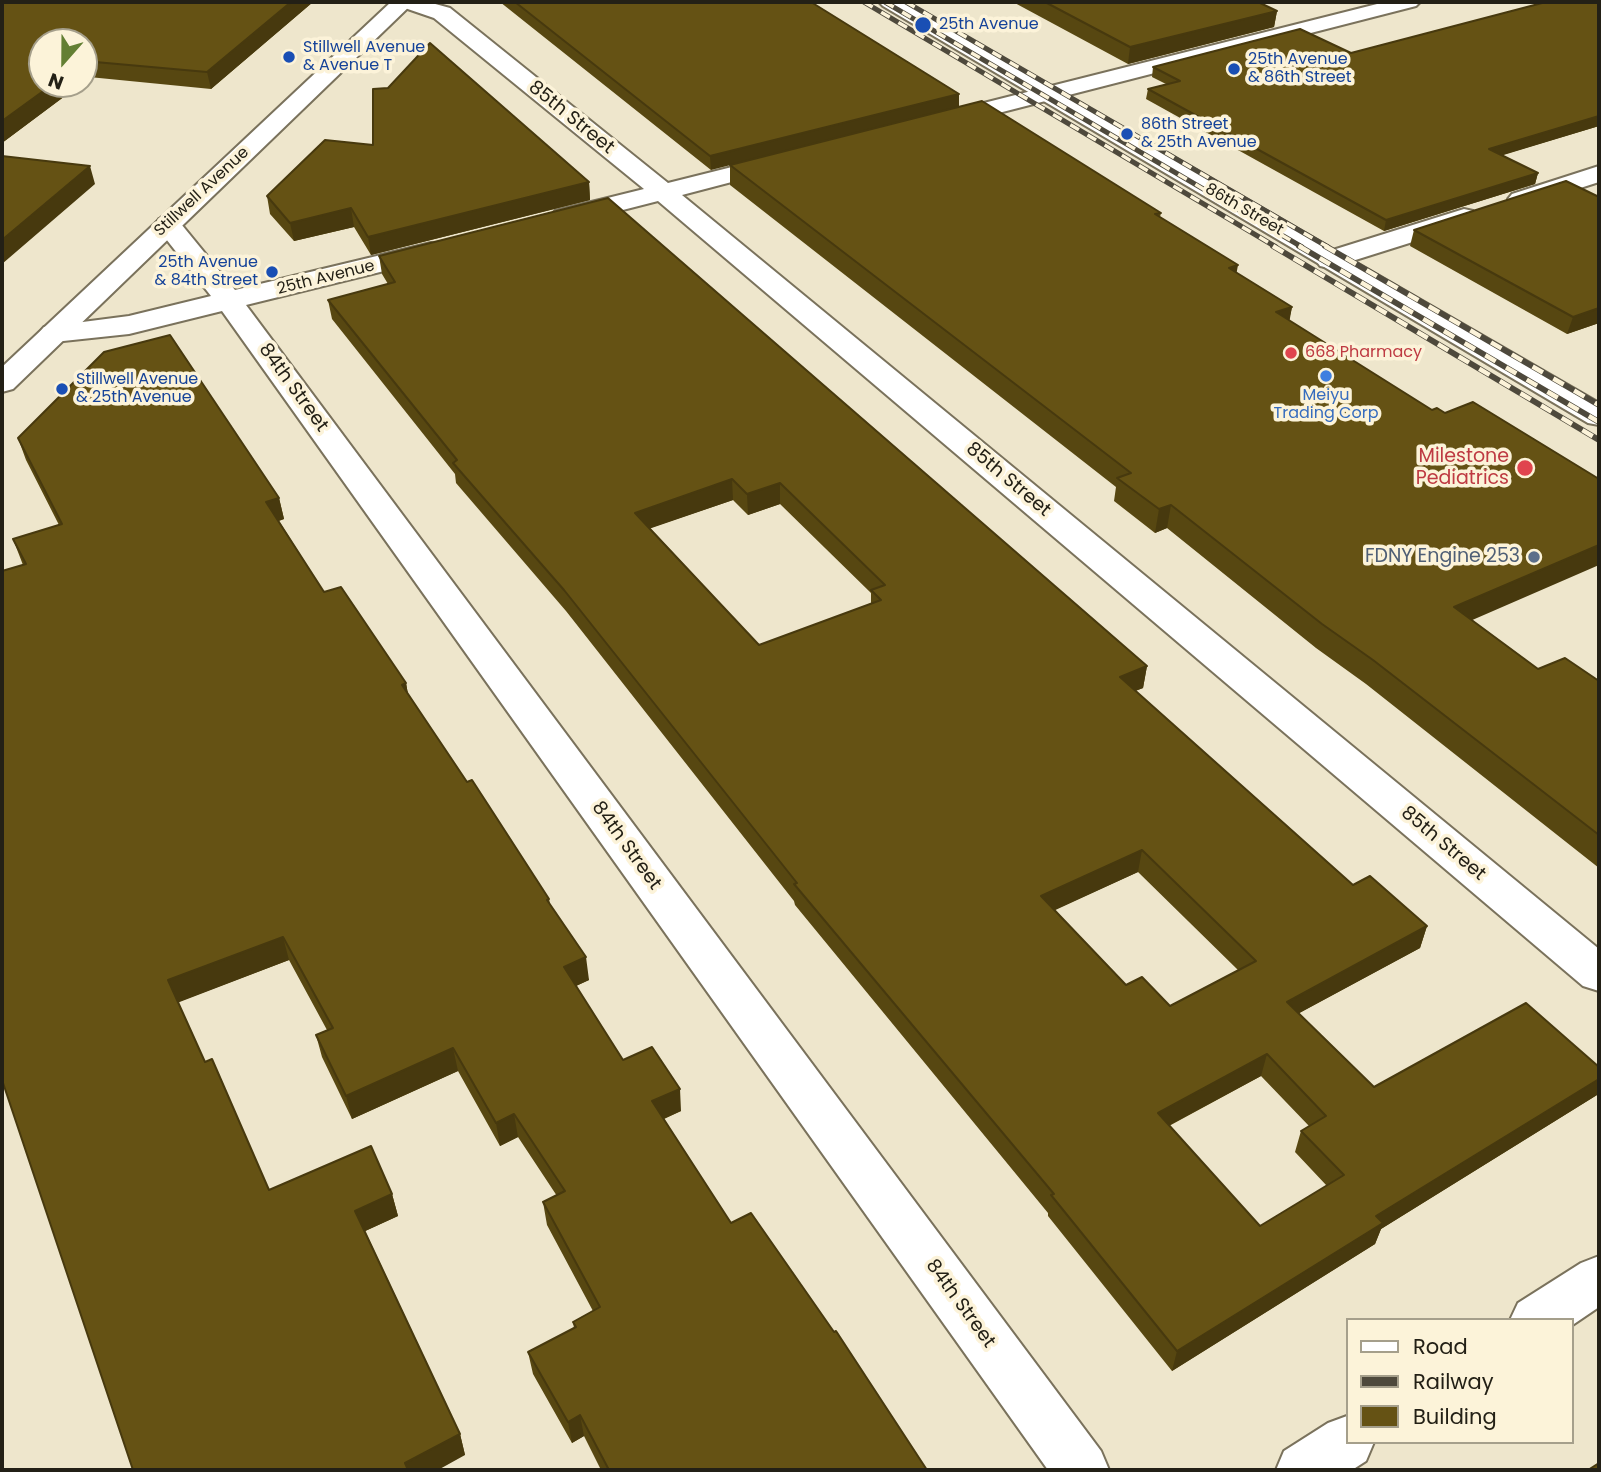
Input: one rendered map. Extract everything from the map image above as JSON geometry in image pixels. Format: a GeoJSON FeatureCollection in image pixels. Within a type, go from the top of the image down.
{"type":"FeatureCollection","features":[{"type":"Feature","properties":{"kind":"street","name":"85th Street"},"geometry":{"type":"LineString","coordinates":[[405,2],[442,13],[663,192],[1599,974]]}},
{"type":"Feature","properties":{"kind":"street","name":"Stillwell Avenue"},"geometry":{"type":"LineString","coordinates":[[2,383],[405,2]]}},
{"type":"Feature","properties":{"kind":"street","name":"86th Street"},"geometry":{"type":"LineString","coordinates":[[890,2],[1045,95],[1599,416]]}},
{"type":"Feature","properties":{"kind":"street"},"geometry":{"type":"LineString","coordinates":[[915,128],[1409,2]]}},
{"type":"Feature","properties":{"kind":"street"},"geometry":{"type":"LineString","coordinates":[[536,225],[798,158]]}},
{"type":"Feature","properties":{"kind":"street"},"geometry":{"type":"LineString","coordinates":[[1330,260],[1599,174]]}},
{"type":"Feature","properties":{"kind":"street","name":"84th Street"},"geometry":{"type":"LineString","coordinates":[[168,225],[230,302],[1081,1470]]}},
{"type":"Feature","properties":{"kind":"street","name":"25th Avenue"},"geometry":{"type":"LineString","coordinates":[[54,333],[129,325],[457,245]]}},
{"type":"Feature","properties":{"kind":"street"},"geometry":{"type":"LineString","coordinates":[[1539,1318],[1599,1279]]}},
{"type":"Feature","properties":{"kind":"street"},"geometry":{"type":"LineString","coordinates":[[1304,1470],[1346,1443]]}},
{"type":"Feature","properties":{"kind":"building"},"geometry":{"type":"Polygon","coordinates":[[[2,2],[291,2],[207,72],[98,62],[98,28],[28,28],[28,98],[34,98],[2,121],[2,2]]]}},
{"type":"Feature","properties":{"kind":"building"},"geometry":{"type":"Polygon","coordinates":[[[515,2],[811,2],[959,94],[710,156],[515,2]]]}},
{"type":"Feature","properties":{"kind":"building"},"geometry":{"type":"Polygon","coordinates":[[[1045,2],[1258,2],[1277,11],[1130,47],[1045,2]]]}},
{"type":"Feature","properties":{"kind":"building"},"geometry":{"type":"Polygon","coordinates":[[[1546,2],[1599,2],[1599,116],[1489,149],[1538,173],[1386,220],[1148,89],[1180,81],[1153,67],[1300,29],[1351,53],[1546,2]]]}},
{"type":"Feature","properties":{"kind":"building"},"geometry":{"type":"Polygon","coordinates":[[[430,43],[589,182],[368,237],[351,208],[290,223],[267,196],[325,140],[373,145],[373,89],[388,88],[430,43]]]}},
{"type":"Feature","properties":{"kind":"building"},"geometry":{"type":"Polygon","coordinates":[[[982,101],[1161,213],[1155,214],[1238,265],[1229,268],[1292,307],[1276,312],[1432,410],[1437,408],[1445,413],[1473,402],[1599,479],[1599,545],[1454,607],[1538,669],[1565,658],[1599,681],[1599,835],[1171,505],[1159,509],[1117,478],[1131,473],[730,165],[982,101]]]}},
{"type":"Feature","properties":{"kind":"building"},"geometry":{"type":"Polygon","coordinates":[[[2,156],[90,166],[2,240],[2,156]]]}},
{"type":"Feature","properties":{"kind":"building"},"geometry":{"type":"Polygon","coordinates":[[[1566,181],[1599,197],[1599,308],[1573,317],[1414,230],[1566,181]]]}},
{"type":"Feature","properties":{"kind":"building"},"geometry":{"type":"Polygon","coordinates":[[[608,198],[1147,666],[1120,677],[1353,885],[1370,876],[1427,926],[1287,1002],[1374,1087],[1526,1003],[1599,1067],[1599,1079],[1376,1216],[1383,1223],[1177,1351],[1051,1195],[1054,1194],[794,884],[797,883],[564,590],[453,463],[457,460],[328,300],[395,282],[379,256],[608,198]],[[732,479],[635,513],[759,645],[881,600],[871,590],[885,585],[780,483],[747,494],[732,479]],[[1142,850],[1041,896],[1126,985],[1142,977],[1170,1006],[1256,961],[1142,850]],[[1267,1054],[1158,1113],[1260,1226],[1344,1175],[1301,1131],[1326,1116],[1267,1054]]]}},
{"type":"Feature","properties":{"kind":"building"},"geometry":{"type":"Polygon","coordinates":[[[170,335],[279,498],[266,502],[324,592],[341,587],[406,683],[402,685],[467,782],[472,780],[586,957],[564,967],[623,1060],[652,1047],[680,1089],[652,1101],[731,1223],[751,1213],[834,1332],[836,1331],[927,1470],[609,1470],[580,1415],[568,1422],[528,1352],[576,1327],[573,1322],[600,1307],[543,1202],[565,1191],[514,1114],[496,1123],[453,1048],[346,1096],[316,1035],[333,1028],[283,937],[168,980],[205,1062],[212,1059],[269,1190],[371,1146],[392,1194],[355,1211],[460,1434],[405,1463],[408,1470],[133,1470],[2,1080],[2,571],[26,564],[13,539],[62,524],[18,438],[104,352],[170,335]]]}},
{"type":"Feature","properties":{"kind":"building"},"geometry":{"type":"Polygon","coordinates":[[[1599,1463],[1599,1470],[1588,1470],[1599,1463]]]}},
{"type":"Feature","properties":{"kind":"railway"},"geometry":{"type":"LineString","coordinates":[[864,2],[1276,247]]}},
{"type":"Feature","properties":{"kind":"railway"},"geometry":{"type":"LineString","coordinates":[[885,2],[1302,247]]}},
{"type":"Feature","properties":{"kind":"railway"},"geometry":{"type":"LineString","coordinates":[[906,2],[1328,247]]}},
{"type":"Feature","properties":{"kind":"railway"},"geometry":{"type":"LineString","coordinates":[[1273,246],[1599,440]]}},
{"type":"Feature","properties":{"kind":"railway"},"geometry":{"type":"LineString","coordinates":[[1299,246],[1599,422]]}},
{"type":"Feature","properties":{"kind":"railway"},"geometry":{"type":"LineString","coordinates":[[1325,246],[1599,405]]}},
{"type":"Feature","properties":{"kind":"place","name":"25th Avenue"},"geometry":{"type":"Point","coordinates":[923,25]}},
{"type":"Feature","properties":{"kind":"place","name":"Stillwell Avenue & Avenue T"},"geometry":{"type":"Point","coordinates":[289,57]}},
{"type":"Feature","properties":{"kind":"place","name":"25th Avenue & 86th Street"},"geometry":{"type":"Point","coordinates":[1234,69]}},
{"type":"Feature","properties":{"kind":"place","name":"86th Street & 25th Avenue"},"geometry":{"type":"Point","coordinates":[1127,134]}},
{"type":"Feature","properties":{"kind":"place","name":"25th Avenue & 84th Street"},"geometry":{"type":"Point","coordinates":[272,272]}},
{"type":"Feature","properties":{"kind":"place","name":"668 Pharmacy"},"geometry":{"type":"Point","coordinates":[1291,353]}},
{"type":"Feature","properties":{"kind":"place","name":"Meiyu Trading Corp"},"geometry":{"type":"Point","coordinates":[1326,376]}},
{"type":"Feature","properties":{"kind":"place","name":"Stillwell Avenue & 25th Avenue"},"geometry":{"type":"Point","coordinates":[62,389]}},
{"type":"Feature","properties":{"kind":"place","name":"Milestone Pediatrics"},"geometry":{"type":"Point","coordinates":[1525,468]}},
{"type":"Feature","properties":{"kind":"place","name":"FDNY Engine 253"},"geometry":{"type":"Point","coordinates":[1534,557]}}]}
